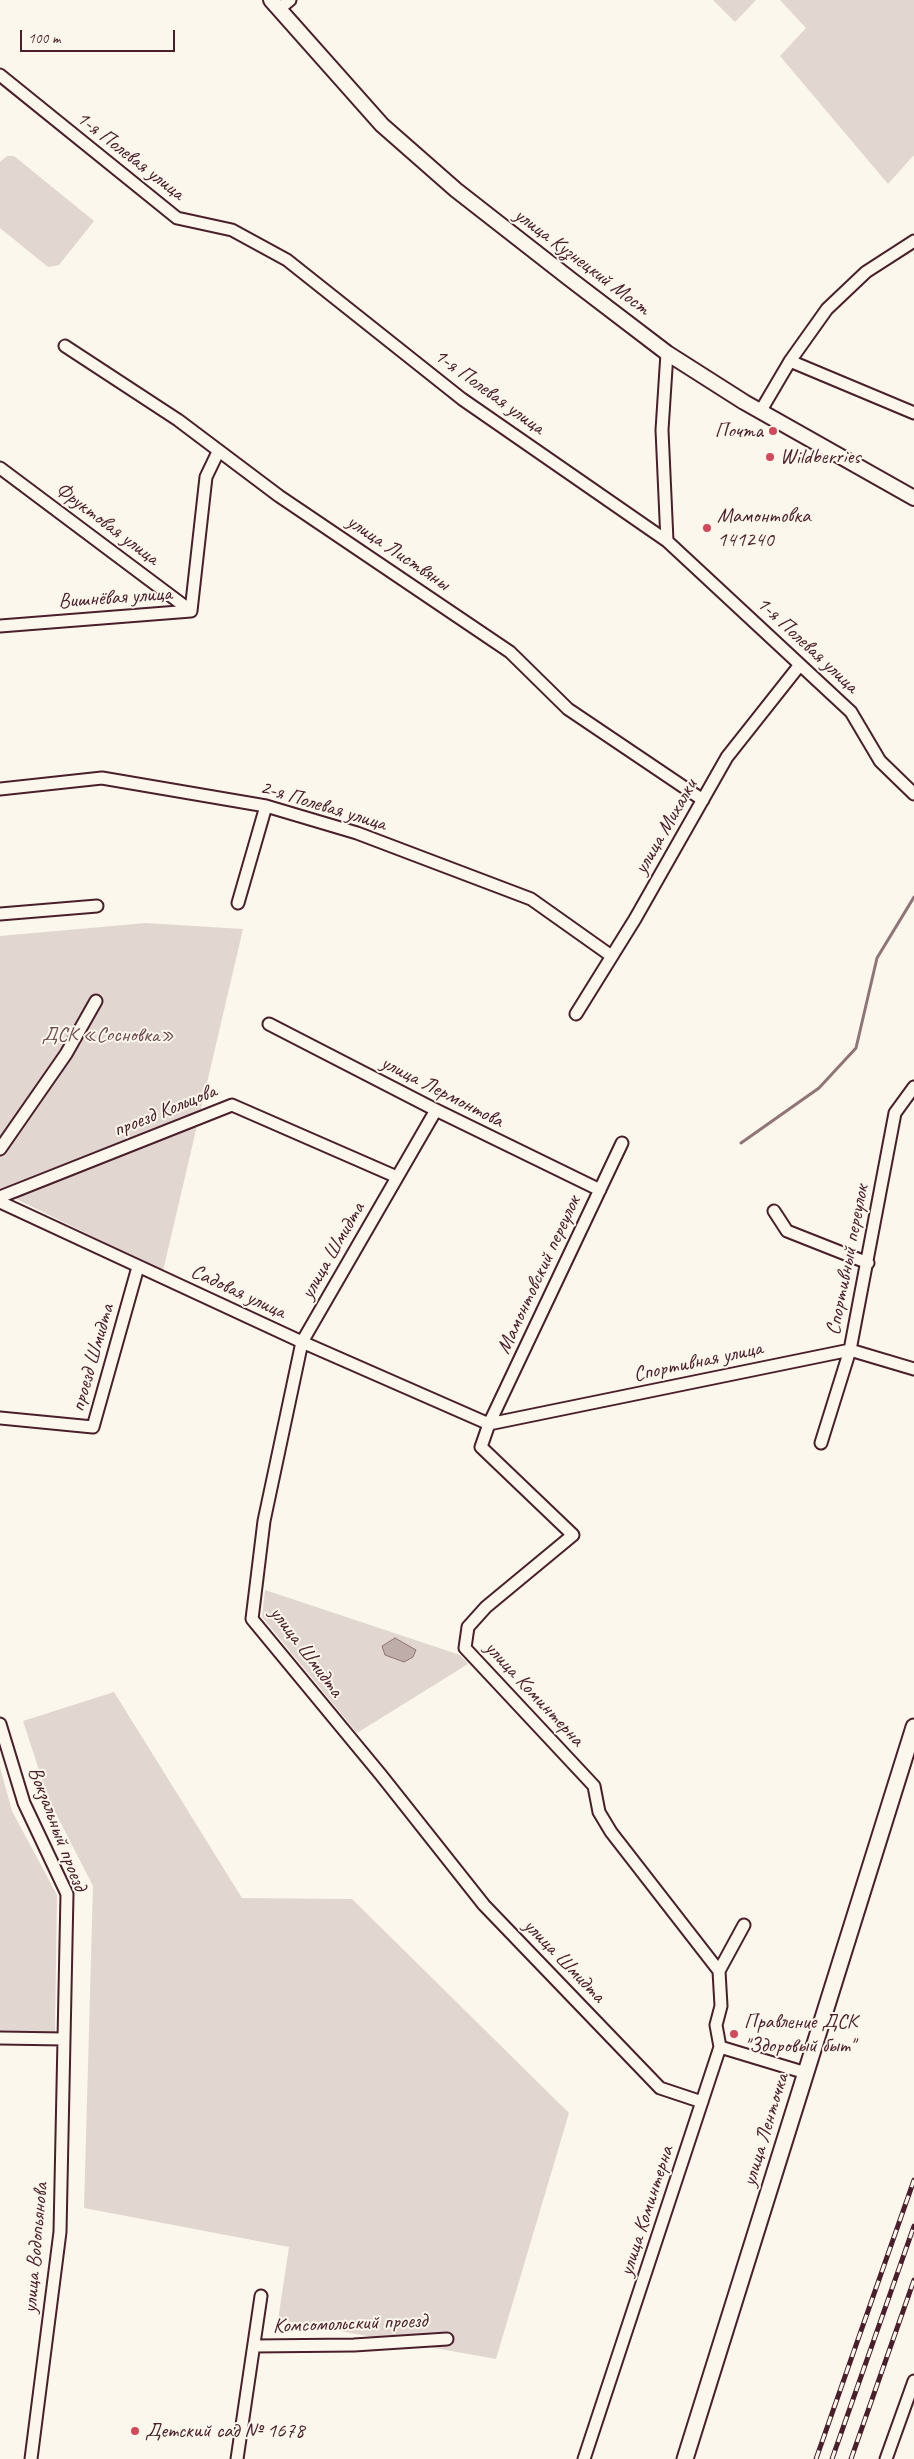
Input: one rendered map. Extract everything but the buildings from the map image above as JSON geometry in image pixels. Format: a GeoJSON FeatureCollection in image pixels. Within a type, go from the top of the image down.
{"type":"FeatureCollection","features":[{"type":"Feature","properties":{"kind":"main road","name":"улица Ленточка"},"geometry":{"type":"LineString","coordinates":[[685,2459],[914,1727]]}},
{"type":"Feature","properties":{"kind":"street","name":"улица Кузнецкий Мост"},"geometry":{"type":"LineString","coordinates":[[280,3],[382,124],[449,184],[667,352],[760,412],[914,498]]}},
{"type":"Feature","properties":{"kind":"street","name":"1-я Полевая улица"},"geometry":{"type":"LineString","coordinates":[[0,75],[177,218],[232,230],[286,260],[462,399],[667,541],[799,666],[851,712],[880,761],[914,794]]}},
{"type":"Feature","properties":{"kind":"street"},"geometry":{"type":"LineString","coordinates":[[760,412],[790,361],[827,309],[866,272],[914,241]]}},
{"type":"Feature","properties":{"kind":"street","name":"улица Листвяны"},"geometry":{"type":"LineString","coordinates":[[64,346],[178,420],[218,452],[510,652],[568,709],[703,800]]}},
{"type":"Feature","properties":{"kind":"street"},"geometry":{"type":"LineString","coordinates":[[667,352],[662,430],[667,541]]}},
{"type":"Feature","properties":{"kind":"street"},"geometry":{"type":"LineString","coordinates":[[790,361],[914,413]]}},
{"type":"Feature","properties":{"kind":"street","name":"Вишнёвая улица"},"geometry":{"type":"LineString","coordinates":[[0,626],[191,611],[206,477],[218,452]]}},
{"type":"Feature","properties":{"kind":"street","name":"Фруктовая улица"},"geometry":{"type":"LineString","coordinates":[[0,468],[191,611]]}},
{"type":"Feature","properties":{"kind":"street","name":"улица Михалки"},"geometry":{"type":"LineString","coordinates":[[576,1014],[610,955],[635,919],[727,757],[799,666]]}},
{"type":"Feature","properties":{"kind":"street","name":"2-я Полевая улица"},"geometry":{"type":"LineString","coordinates":[[0,789],[102,778],[266,806],[357,833],[531,899],[610,955]]}},
{"type":"Feature","properties":{"kind":"street"},"geometry":{"type":"LineString","coordinates":[[238,903],[266,806]]}},
{"type":"Feature","properties":{"kind":"street"},"geometry":{"type":"LineString","coordinates":[[0,914],[97,906]]}},
{"type":"Feature","properties":{"kind":"street"},"geometry":{"type":"LineString","coordinates":[[0,1149],[66,1054],[96,1001]]}},
{"type":"Feature","properties":{"kind":"street","name":"улица Лермонтова"},"geometry":{"type":"LineString","coordinates":[[268,1024],[436,1110],[600,1190]]}},
{"type":"Feature","properties":{"kind":"street","name":"Спортивный переулок"},"geometry":{"type":"LineString","coordinates":[[821,1443],[850,1350],[895,1113],[914,1087]]}},
{"type":"Feature","properties":{"kind":"street","name":"проезд Кольцова"},"geometry":{"type":"LineString","coordinates":[[0,1197],[232,1105],[397,1177]]}},
{"type":"Feature","properties":{"kind":"street","name":"улица Шмидта"},"geometry":{"type":"LineString","coordinates":[[436,1110],[302,1342],[264,1521],[252,1619],[381,1775],[484,1905],[660,2088],[702,2102]]}},
{"type":"Feature","properties":{"kind":"street","name":"Мамонтовский переулок"},"geometry":{"type":"LineString","coordinates":[[489,1424],[622,1142]]}},
{"type":"Feature","properties":{"kind":"street","name":"Садовая улица"},"geometry":{"type":"LineString","coordinates":[[0,1202],[302,1342],[489,1424]]}},
{"type":"Feature","properties":{"kind":"street"},"geometry":{"type":"LineString","coordinates":[[774,1212],[786,1231],[868,1263]]}},
{"type":"Feature","properties":{"kind":"street","name":"проезд Шмидта"},"geometry":{"type":"LineString","coordinates":[[0,1418],[93,1427],[138,1267]]}},
{"type":"Feature","properties":{"kind":"street","name":"Спортивная улица"},"geometry":{"type":"LineString","coordinates":[[489,1424],[850,1350],[914,1369]]}},
{"type":"Feature","properties":{"kind":"street","name":"улица Коминтерна"},"geometry":{"type":"LineString","coordinates":[[489,1424],[481,1447],[573,1536],[486,1607],[468,1627],[465,1648],[594,1786],[599,1812],[611,1832],[719,1971],[721,2006],[716,2025],[720,2047],[584,2459]]}},
{"type":"Feature","properties":{"kind":"street","name":"Вокзальный проезд"},"geometry":{"type":"LineString","coordinates":[[0,1724],[24,1803],[67,1894],[64,2039]]}},
{"type":"Feature","properties":{"kind":"street"},"geometry":{"type":"LineString","coordinates":[[719,1971],[744,1925]]}},
{"type":"Feature","properties":{"kind":"street"},"geometry":{"type":"LineString","coordinates":[[0,2038],[64,2039]]}},
{"type":"Feature","properties":{"kind":"street","name":"улица Водопьянова"},"geometry":{"type":"LineString","coordinates":[[31,2459],[60,2232],[64,2039]]}},
{"type":"Feature","properties":{"kind":"street"},"geometry":{"type":"LineString","coordinates":[[720,2047],[806,2073]]}},
{"type":"Feature","properties":{"kind":"street"},"geometry":{"type":"LineString","coordinates":[[237,2459],[261,2296]]}},
{"type":"Feature","properties":{"kind":"street","name":"Комсомольский проезд"},"geometry":{"type":"LineString","coordinates":[[254,2346],[354,2345],[447,2339]]}},
{"type":"Feature","properties":{"kind":"street"},"geometry":{"type":"LineString","coordinates":[[886,2459],[914,2381]]}},
{"type":"Feature","properties":{"kind":"green space"},"geometry":{"type":"Polygon","coordinates":[[[713,0],[756,0],[735,22],[713,0]]]}},
{"type":"Feature","properties":{"kind":"green space"},"geometry":{"type":"Polygon","coordinates":[[[780,0],[914,0],[914,155],[888,184],[780,56],[806,28],[780,0]]]}},
{"type":"Feature","properties":{"kind":"green space"},"geometry":{"type":"Polygon","coordinates":[[[7,156],[14,156],[94,221],[59,265],[48,267],[0,228],[0,162],[7,156]]]}},
{"type":"Feature","properties":{"kind":"green space","name":"ДСК «Сосновка»"},"geometry":{"type":"Polygon","coordinates":[[[146,923],[243,929],[163,1271],[0,1191],[0,936],[146,923]]]}},
{"type":"Feature","properties":{"kind":"green space"},"geometry":{"type":"Polygon","coordinates":[[[265,1590],[460,1655],[468,1664],[357,1733],[262,1617],[265,1590]]]}},
{"type":"Feature","properties":{"kind":"green space"},"geometry":{"type":"Polygon","coordinates":[[[114,1692],[242,1898],[352,1899],[569,2113],[496,2359],[278,2320],[289,2247],[84,2208],[93,1886],[48,1798],[23,1721],[114,1692]]]}},
{"type":"Feature","properties":{"kind":"green space"},"geometry":{"type":"Polygon","coordinates":[[[0,1767],[12,1811],[57,1895],[55,2034],[0,2032],[0,1767]]]}},
{"type":"Feature","properties":{"kind":"shaded area"},"geometry":{"type":"Polygon","coordinates":[[[395,1638],[416,1650],[413,1657],[404,1662],[385,1655],[382,1646],[395,1638]]]}},
{"type":"Feature","properties":{"kind":"waterway"},"geometry":{"type":"LineString","coordinates":[[741,1143],[819,1088],[856,1048],[877,958],[914,897]]}},
{"type":"Feature","properties":{"kind":"railway"},"geometry":{"type":"LineString","coordinates":[[816,2459],[914,2180]]}},
{"type":"Feature","properties":{"kind":"railway"},"geometry":{"type":"LineString","coordinates":[[832,2459],[914,2226]]}},
{"type":"Feature","properties":{"kind":"railway"},"geometry":{"type":"LineString","coordinates":[[851,2459],[914,2280]]}},
{"type":"Feature","properties":{"kind":"place","name":"Почта"},"geometry":{"type":"Point","coordinates":[773,431]}},
{"type":"Feature","properties":{"kind":"place","name":"Wildberries"},"geometry":{"type":"Point","coordinates":[770,457]}},
{"type":"Feature","properties":{"kind":"place","name":"Мамонтовка 141240"},"geometry":{"type":"Point","coordinates":[707,528]}},
{"type":"Feature","properties":{"kind":"place","name":"Правление ДСК \"Здоровый быт\""},"geometry":{"type":"Point","coordinates":[734,2034]}},
{"type":"Feature","properties":{"kind":"place","name":"Детский сад № 1678"},"geometry":{"type":"Point","coordinates":[135,2431]}}]}
